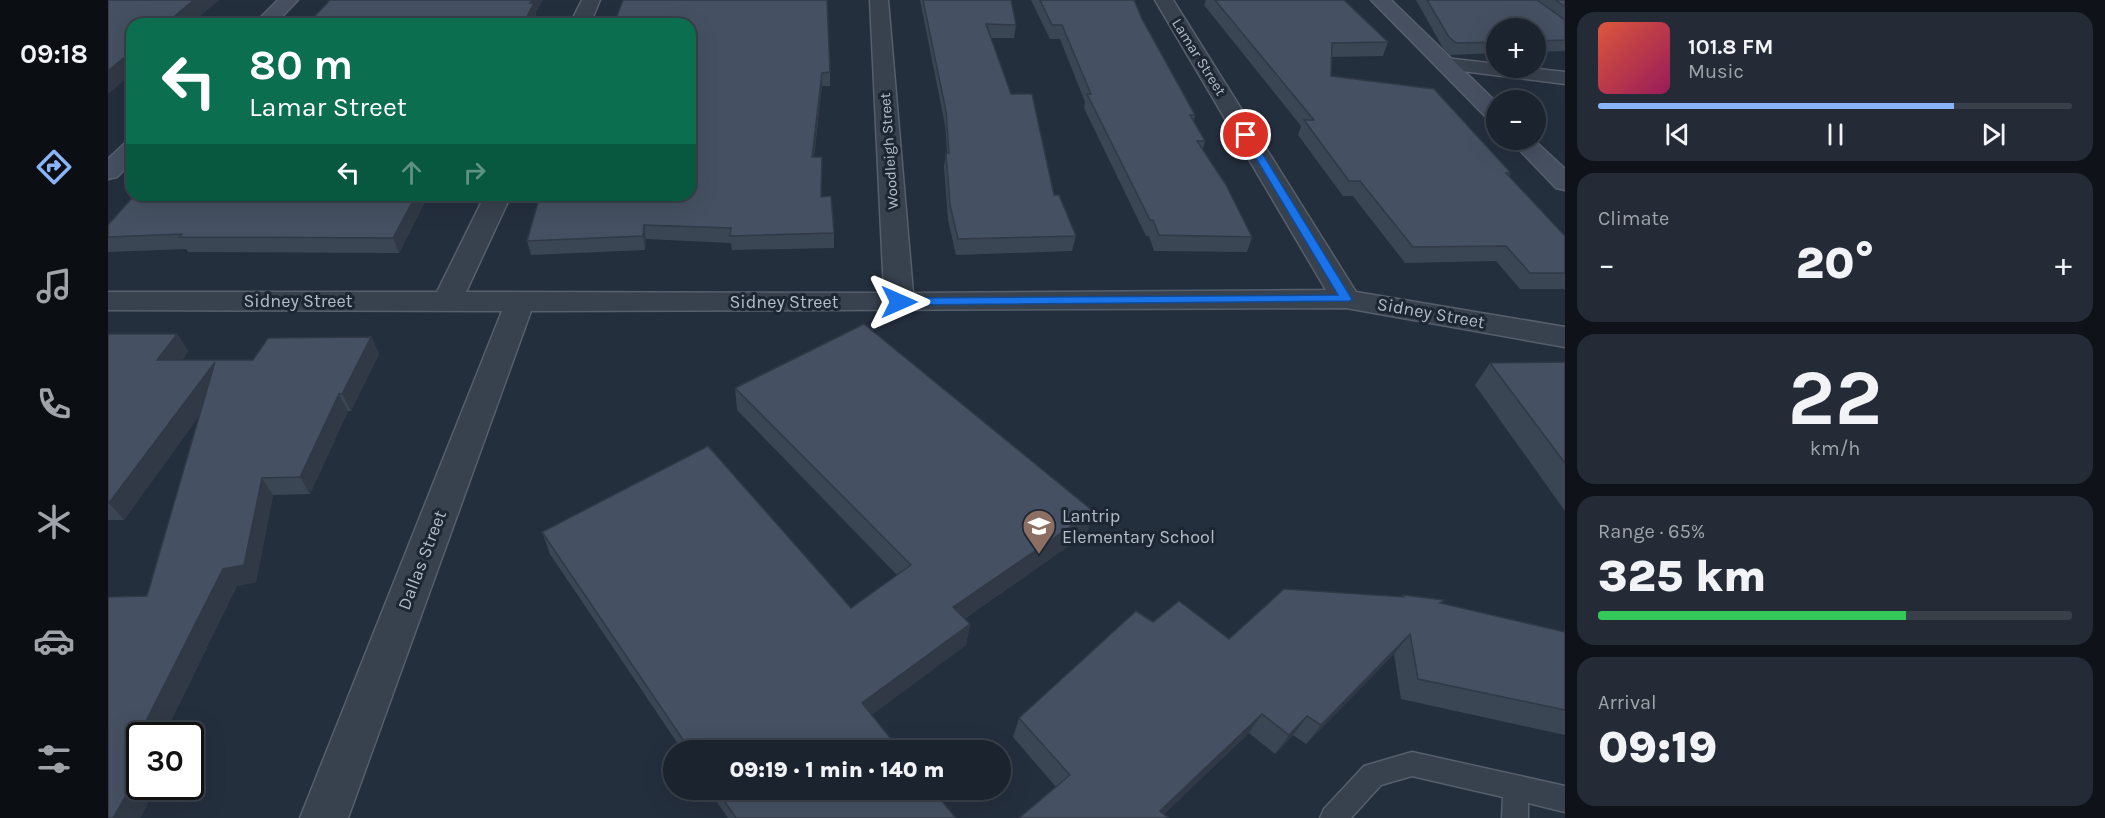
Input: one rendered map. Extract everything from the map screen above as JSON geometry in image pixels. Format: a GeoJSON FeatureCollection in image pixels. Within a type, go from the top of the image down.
{"type":"FeatureCollection","features":[{"type":"Feature","properties":{"kind":"street"},"geometry":{"type":"LineString","coordinates":[[270,18],[289,0]]}},
{"type":"Feature","properties":{"kind":"street"},"geometry":{"type":"LineString","coordinates":[[583,18],[591,0]]}},
{"type":"Feature","properties":{"kind":"street","name":"Woodleigh Street"},"geometry":{"type":"LineString","coordinates":[[879,0],[899,302]]}},
{"type":"Feature","properties":{"kind":"street","name":"Lamar Street"},"geometry":{"type":"LineString","coordinates":[[1164,0],[1346,299]]}},
{"type":"Feature","properties":{"kind":"street"},"geometry":{"type":"LineString","coordinates":[[1380,0],[1486,105]]}},
{"type":"Feature","properties":{"kind":"street"},"geometry":{"type":"LineString","coordinates":[[1445,64],[1565,78]]}},
{"type":"Feature","properties":{"kind":"street"},"geometry":{"type":"LineString","coordinates":[[1531,150],[1565,183]]}},
{"type":"Feature","properties":{"kind":"street"},"geometry":{"type":"LineString","coordinates":[[108,172],[126,155]]}},
{"type":"Feature","properties":{"kind":"street"},"geometry":{"type":"LineString","coordinates":[[447,301],[495,201]]}},
{"type":"Feature","properties":{"kind":"street","name":"Sidney Street"},"geometry":{"type":"LineString","coordinates":[[108,301],[899,302],[1346,299],[1565,337]]}},
{"type":"Feature","properties":{"kind":"street","name":"Dallas Street"},"geometry":{"type":"LineString","coordinates":[[324,818],[520,301]]}},
{"type":"Feature","properties":{"kind":"lane"},"geometry":{"type":"LineString","coordinates":[[1333,818],[1373,776],[1412,764],[1565,799]]}},
{"type":"Feature","properties":{"kind":"lane"},"geometry":{"type":"LineString","coordinates":[[1515,818],[1516,788]]}},
{"type":"Feature","properties":{"kind":"building"},"geometry":{"type":"Polygon","coordinates":[[[108,0],[194,0],[172,18],[126,18],[126,56],[108,71],[108,0]]]}},
{"type":"Feature","properties":{"kind":"building"},"geometry":{"type":"Polygon","coordinates":[[[330,0],[532,0],[530,3],[534,3],[526,18],[313,18],[330,0]]]}},
{"type":"Feature","properties":{"kind":"building"},"geometry":{"type":"Polygon","coordinates":[[[623,0],[827,0],[830,72],[822,73],[812,157],[822,157],[821,197],[831,196],[834,233],[730,236],[731,228],[644,225],[643,236],[527,241],[538,202],[696,201],[696,18],[616,18],[623,0]]]}},
{"type":"Feature","properties":{"kind":"building"},"geometry":{"type":"Polygon","coordinates":[[[923,0],[1011,0],[1016,25],[986,24],[1011,94],[1032,94],[1054,195],[1059,195],[1076,236],[958,239],[950,205],[946,111],[923,0]]]}},
{"type":"Feature","properties":{"kind":"building"},"geometry":{"type":"Polygon","coordinates":[[[1040,0],[1134,0],[1142,19],[1195,115],[1190,115],[1205,141],[1197,141],[1226,185],[1252,237],[1159,235],[1087,94],[1091,94],[1062,25],[1052,25],[1040,0]]]}},
{"type":"Feature","properties":{"kind":"building"},"geometry":{"type":"Polygon","coordinates":[[[1215,0],[1344,0],[1388,42],[1332,43],[1331,76],[1434,89],[1486,146],[1486,150],[1490,150],[1511,173],[1506,173],[1565,236],[1565,273],[1530,273],[1506,246],[1413,247],[1360,181],[1349,181],[1304,120],[1314,120],[1215,0]]]}},
{"type":"Feature","properties":{"kind":"building"},"geometry":{"type":"Polygon","coordinates":[[[1427,0],[1537,0],[1565,20],[1565,40],[1546,41],[1546,18],[1486,18],[1486,42],[1456,43],[1449,37],[1427,0]]]}},
{"type":"Feature","properties":{"kind":"building"},"geometry":{"type":"Polygon","coordinates":[[[1556,0],[1565,0],[1565,7],[1556,0]]]}},
{"type":"Feature","properties":{"kind":"building"},"geometry":{"type":"Polygon","coordinates":[[[129,201],[413,201],[393,238],[179,237],[182,234],[108,237],[108,225],[129,201]]]}},
{"type":"Feature","properties":{"kind":"building"},"geometry":{"type":"Polygon","coordinates":[[[864,324],[1093,511],[953,607],[970,624],[862,703],[892,740],[683,740],[542,532],[708,446],[851,608],[911,565],[735,388],[864,324]]]}},
{"type":"Feature","properties":{"kind":"building"},"geometry":{"type":"Polygon","coordinates":[[[108,334],[177,334],[157,360],[253,360],[268,338],[371,337],[342,394],[339,394],[300,477],[262,478],[244,565],[223,569],[146,722],[126,722],[126,795],[113,818],[108,818],[108,597],[147,596],[215,362],[108,503],[108,334]]]}},
{"type":"Feature","properties":{"kind":"building"},"geometry":{"type":"Polygon","coordinates":[[[1565,362],[1565,463],[1490,363],[1565,362]]]}},
{"type":"Feature","properties":{"kind":"building"},"geometry":{"type":"Polygon","coordinates":[[[1284,589],[1404,597],[1403,595],[1444,600],[1440,603],[1565,632],[1565,710],[1418,679],[1410,634],[1321,725],[1307,716],[1289,735],[1262,714],[1160,811],[1169,818],[1019,818],[1070,775],[1019,718],[1136,611],[1153,622],[1179,601],[1229,639],[1284,589]]]}},
{"type":"Feature","properties":{"kind":"building"},"geometry":{"type":"Polygon","coordinates":[[[724,800],[941,800],[956,818],[736,818],[724,800]]]}},
{"type":"Feature","properties":{"kind":"place","name":"Lantrip Elementary School"},"geometry":{"type":"Point","coordinates":[1039,555]}},
{"type":"Feature","properties":{"kind":"route"},"geometry":{"type":"LineString","coordinates":[[899,302],[1346,299],[1246,135]]}}]}
